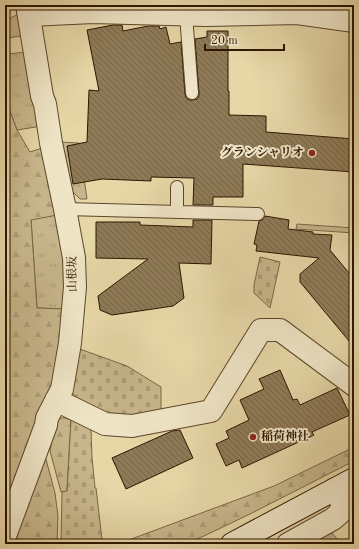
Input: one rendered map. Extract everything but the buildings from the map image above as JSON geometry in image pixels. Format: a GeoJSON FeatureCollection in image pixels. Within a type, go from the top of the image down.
{"type":"FeatureCollection","features":[{"type":"Feature","properties":{"kind":"street"},"geometry":{"type":"LineString","coordinates":[[28,10],[206,16],[296,9],[354,21]]}},
{"type":"Feature","properties":{"kind":"street","name":"山根坂"},"geometry":{"type":"LineString","coordinates":[[5,536],[46,425],[47,418],[62,389],[70,343],[74,287],[74,258],[51,143],[45,104],[42,96],[28,10]]}},
{"type":"Feature","properties":{"kind":"street"},"geometry":{"type":"LineString","coordinates":[[56,400],[105,424],[132,426],[211,411],[261,330],[280,330],[354,385]]}},
{"type":"Feature","properties":{"kind":"street"},"geometry":{"type":"LineString","coordinates":[[232,544],[354,479]]}},
{"type":"Feature","properties":{"kind":"street"},"geometry":{"type":"LineString","coordinates":[[288,544],[333,519],[341,512],[342,503],[335,489]]}},
{"type":"Feature","properties":{"kind":"lane"},"geometry":{"type":"LineString","coordinates":[[186,15],[192,93]]}},
{"type":"Feature","properties":{"kind":"lane"},"geometry":{"type":"LineString","coordinates":[[177,187],[177,211]]}},
{"type":"Feature","properties":{"kind":"lane"},"geometry":{"type":"LineString","coordinates":[[65,209],[258,214]]}},
{"type":"Feature","properties":{"kind":"green space"},"geometry":{"type":"Polygon","coordinates":[[[22,12],[42,126],[17,130],[5,98],[5,21],[22,12]],[[23,36],[6,38],[8,54],[25,52],[23,36]]]}},
{"type":"Feature","properties":{"kind":"green space"},"geometry":{"type":"Polygon","coordinates":[[[5,98],[17,130],[30,152],[45,147],[57,215],[31,220],[37,308],[66,309],[52,391],[11,497],[5,497],[5,98]]]}},
{"type":"Feature","properties":{"kind":"green space"},"geometry":{"type":"Polygon","coordinates":[[[58,142],[79,143],[87,199],[80,199],[71,190],[58,142]]]}},
{"type":"Feature","properties":{"kind":"green space"},"geometry":{"type":"Polygon","coordinates":[[[57,215],[66,264],[66,309],[37,308],[31,219],[57,215]]]}},
{"type":"Feature","properties":{"kind":"green space"},"geometry":{"type":"Polygon","coordinates":[[[297,224],[354,228],[354,233],[296,229],[297,224]]]}},
{"type":"Feature","properties":{"kind":"green space"},"geometry":{"type":"Polygon","coordinates":[[[260,257],[280,262],[270,308],[254,293],[254,285],[260,257]]]}},
{"type":"Feature","properties":{"kind":"green space"},"geometry":{"type":"Polygon","coordinates":[[[77,348],[127,366],[161,387],[161,412],[132,416],[107,414],[74,397],[72,391],[77,348]]]}},
{"type":"Feature","properties":{"kind":"green space"},"geometry":{"type":"Polygon","coordinates":[[[56,418],[71,420],[67,491],[61,492],[50,451],[56,418]]]}},
{"type":"Feature","properties":{"kind":"green space"},"geometry":{"type":"Polygon","coordinates":[[[71,420],[91,429],[95,488],[102,540],[61,543],[62,492],[67,491],[71,420]]]}},
{"type":"Feature","properties":{"kind":"green space"},"geometry":{"type":"Polygon","coordinates":[[[354,447],[354,461],[204,536],[184,544],[118,544],[274,486],[354,447]]]}},
{"type":"Feature","properties":{"kind":"green space"},"geometry":{"type":"Polygon","coordinates":[[[44,452],[55,493],[58,516],[57,543],[10,544],[44,452]]]}},
{"type":"Feature","properties":{"kind":"green space"},"geometry":{"type":"Polygon","coordinates":[[[328,528],[341,544],[300,544],[328,528]]]}},
{"type":"Feature","properties":{"kind":"place","name":"グランシャリオ"},"geometry":{"type":"Point","coordinates":[312,153]}},
{"type":"Feature","properties":{"kind":"place","name":"稲荷神社"},"geometry":{"type":"Point","coordinates":[253,437]}}]}
